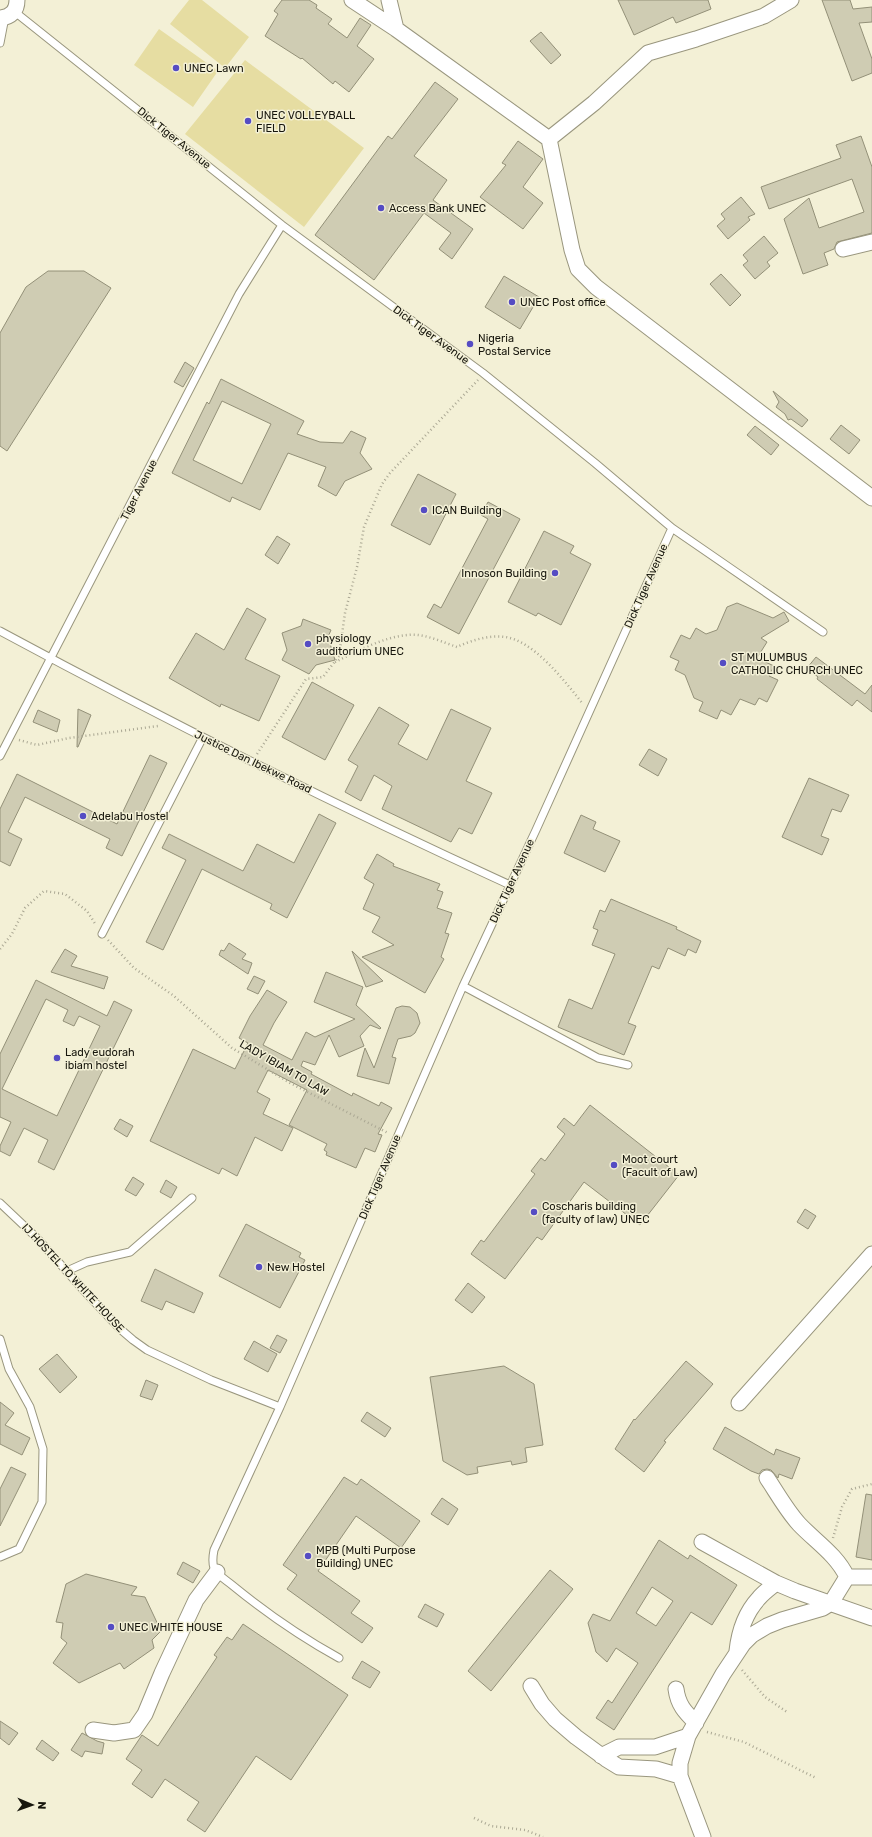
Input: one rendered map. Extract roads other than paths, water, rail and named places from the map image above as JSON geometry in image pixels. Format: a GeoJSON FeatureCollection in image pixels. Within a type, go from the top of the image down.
{"type":"FeatureCollection","features":[{"type":"Feature","properties":{"kind":"street"},"geometry":{"type":"LineString","coordinates":[[352,0],[396,29],[548,139],[572,250],[578,269],[596,287],[872,498]]}},
{"type":"Feature","properties":{"kind":"street"},"geometry":{"type":"LineString","coordinates":[[389,0],[396,29]]}},
{"type":"Feature","properties":{"kind":"street"},"geometry":{"type":"LineString","coordinates":[[548,139],[594,103],[648,53],[764,16],[791,0]]}},
{"type":"Feature","properties":{"kind":"street"},"geometry":{"type":"LineString","coordinates":[[843,249],[872,242]]}},
{"type":"Feature","properties":{"kind":"street"},"geometry":{"type":"LineString","coordinates":[[739,1403],[872,1254]]}},
{"type":"Feature","properties":{"kind":"street"},"geometry":{"type":"LineString","coordinates":[[767,1478],[798,1523],[829,1553],[847,1577]]}},
{"type":"Feature","properties":{"kind":"street"},"geometry":{"type":"LineString","coordinates":[[702,1542],[776,1583],[872,1618]]}},
{"type":"Feature","properties":{"kind":"street"},"geometry":{"type":"LineString","coordinates":[[93,1730],[114,1733],[134,1730],[145,1714],[162,1673],[196,1600],[217,1572]]}},
{"type":"Feature","properties":{"kind":"street"},"geometry":{"type":"LineString","coordinates":[[847,1577],[872,1577]]}},
{"type":"Feature","properties":{"kind":"street"},"geometry":{"type":"LineString","coordinates":[[704,1837],[680,1776],[680,1763],[692,1730],[735,1655],[752,1635],[767,1626],[782,1620],[823,1608],[831,1603],[847,1577]]}},
{"type":"Feature","properties":{"kind":"street"},"geometry":{"type":"LineString","coordinates":[[735,1655],[738,1640],[748,1613],[759,1597],[776,1583]]}},
{"type":"Feature","properties":{"kind":"street"},"geometry":{"type":"LineString","coordinates":[[531,1686],[542,1704],[555,1719],[601,1756],[619,1767],[656,1769],[680,1776]]}},
{"type":"Feature","properties":{"kind":"street"},"geometry":{"type":"LineString","coordinates":[[676,1689],[677,1700],[692,1730]]}},
{"type":"Feature","properties":{"kind":"street"},"geometry":{"type":"LineString","coordinates":[[601,1756],[619,1747],[655,1747],[692,1730]]}},
{"type":"Feature","properties":{"kind":"lane"},"geometry":{"type":"LineString","coordinates":[[0,43],[9,12]]}},
{"type":"Feature","properties":{"kind":"lane","name":"Dick Tiger Avenue"},"geometry":{"type":"LineString","coordinates":[[9,12],[282,225],[483,373],[595,463],[672,528],[463,986],[280,1407],[214,1550],[214,1568],[217,1572]]}},
{"type":"Feature","properties":{"kind":"lane","name":"Tiger Avenue"},"geometry":{"type":"LineString","coordinates":[[0,756],[52,659],[239,294],[282,225]]}},
{"type":"Feature","properties":{"kind":"lane"},"geometry":{"type":"LineString","coordinates":[[672,528],[823,632]]}},
{"type":"Feature","properties":{"kind":"lane","name":"Justice Dan Ibekwe Road"},"geometry":{"type":"LineString","coordinates":[[0,631],[175,723],[382,827],[510,885]]}},
{"type":"Feature","properties":{"kind":"lane"},"geometry":{"type":"LineString","coordinates":[[102,934],[203,737]]}},
{"type":"Feature","properties":{"kind":"lane"},"geometry":{"type":"LineString","coordinates":[[463,986],[598,1058],[628,1065]]}},
{"type":"Feature","properties":{"kind":"lane"},"geometry":{"type":"LineString","coordinates":[[67,1271],[87,1262],[130,1252],[192,1198]]}},
{"type":"Feature","properties":{"kind":"lane","name":"IJ HOSTEL TO WHITE HOUSE"},"geometry":{"type":"LineString","coordinates":[[0,1203],[38,1238],[119,1328],[147,1350],[211,1380],[280,1407]]}},
{"type":"Feature","properties":{"kind":"lane"},"geometry":{"type":"LineString","coordinates":[[0,1339],[10,1369],[30,1407],[43,1449],[42,1502],[19,1549],[0,1557]]}},
{"type":"Feature","properties":{"kind":"lane"},"geometry":{"type":"LineString","coordinates":[[217,1572],[249,1599],[314,1644],[338,1658]]}},
{"type":"Feature","properties":{"kind":"place","name":"UNEC Lawn"},"geometry":{"type":"Point","coordinates":[176,68]}},
{"type":"Feature","properties":{"kind":"place","name":"UNEC VOLLEYBALL FIELD"},"geometry":{"type":"Point","coordinates":[248,121]}},
{"type":"Feature","properties":{"kind":"place","name":"Access Bank UNEC"},"geometry":{"type":"Point","coordinates":[381,208]}},
{"type":"Feature","properties":{"kind":"place","name":"UNEC Post office"},"geometry":{"type":"Point","coordinates":[512,302]}},
{"type":"Feature","properties":{"kind":"place","name":"Nigeria Postal Service"},"geometry":{"type":"Point","coordinates":[470,344]}},
{"type":"Feature","properties":{"kind":"place","name":"ICAN Building"},"geometry":{"type":"Point","coordinates":[424,510]}},
{"type":"Feature","properties":{"kind":"place","name":"Innoson Building"},"geometry":{"type":"Point","coordinates":[555,573]}},
{"type":"Feature","properties":{"kind":"place","name":"physiology auditorium UNEC"},"geometry":{"type":"Point","coordinates":[308,644]}},
{"type":"Feature","properties":{"kind":"place","name":"ST MULUMBUS CATHOLIC CHURCH UNEC"},"geometry":{"type":"Point","coordinates":[723,663]}},
{"type":"Feature","properties":{"kind":"place","name":"Adelabu Hostel"},"geometry":{"type":"Point","coordinates":[83,816]}},
{"type":"Feature","properties":{"kind":"place","name":"Lady eudorah ibiam hostel"},"geometry":{"type":"Point","coordinates":[57,1058]}},
{"type":"Feature","properties":{"kind":"place","name":"Moot court (Facult of Law)"},"geometry":{"type":"Point","coordinates":[614,1165]}},
{"type":"Feature","properties":{"kind":"place","name":"Coscharis building (faculty of law) UNEC"},"geometry":{"type":"Point","coordinates":[534,1212]}},
{"type":"Feature","properties":{"kind":"place","name":"New Hostel"},"geometry":{"type":"Point","coordinates":[259,1267]}},
{"type":"Feature","properties":{"kind":"place","name":"MPB (Multi Purpose Building) UNEC"},"geometry":{"type":"Point","coordinates":[308,1556]}},
{"type":"Feature","properties":{"kind":"place","name":"UNEC WHITE HOUSE"},"geometry":{"type":"Point","coordinates":[111,1627]}}]}
